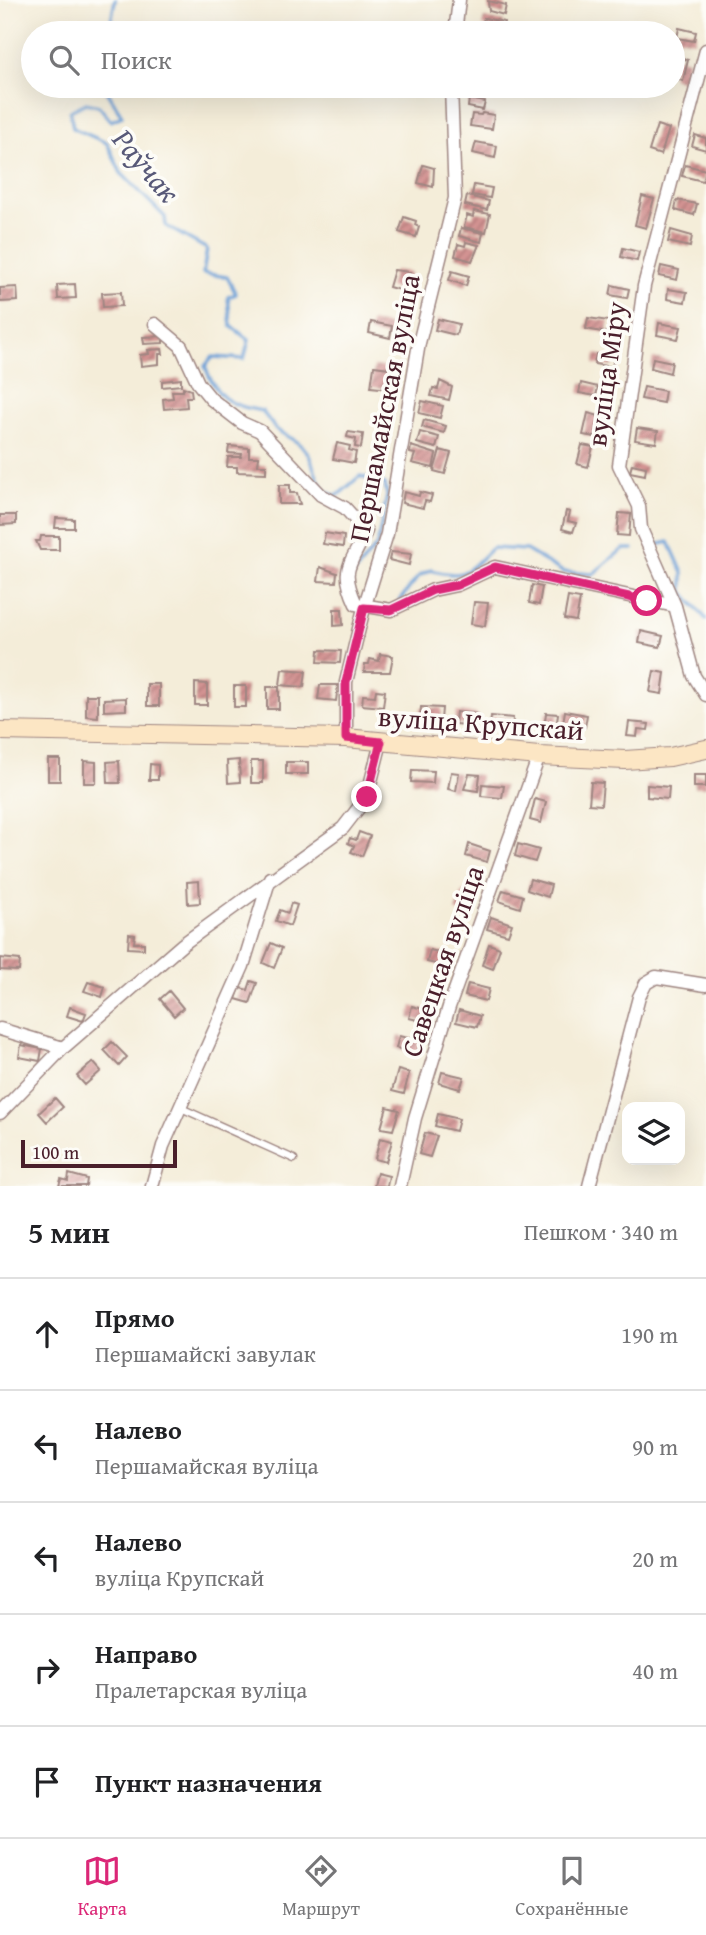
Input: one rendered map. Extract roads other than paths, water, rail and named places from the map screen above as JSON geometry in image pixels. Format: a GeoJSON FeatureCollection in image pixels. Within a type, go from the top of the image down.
{"type":"FeatureCollection","features":[{"type":"Feature","properties":{"kind":"street"},"geometry":{"type":"LineString","coordinates":[[456,21],[459,0]]}},
{"type":"Feature","properties":{"kind":"street","name":"вуліца Міру"},"geometry":{"type":"LineString","coordinates":[[706,50],[643,286],[619,465],[639,506],[641,529],[675,606],[694,676],[706,695]]}},
{"type":"Feature","properties":{"kind":"street","name":"Першамайская вуліца"},"geometry":{"type":"LineString","coordinates":[[346,738],[346,682],[399,478],[401,444],[411,406],[431,285],[455,198],[451,98]]}},
{"type":"Feature","properties":{"kind":"street"},"geometry":{"type":"LineString","coordinates":[[155,324],[181,346],[198,383],[221,409],[260,431],[321,495],[345,508],[366,531],[347,567],[345,581],[356,604],[367,601],[391,610],[433,590],[457,585],[495,567],[675,606]]}},
{"type":"Feature","properties":{"kind":"street","name":"вуліца Крупскай"},"geometry":{"type":"LineString","coordinates":[[0,731],[346,738],[539,756],[625,760],[670,757],[706,748]]}},
{"type":"Feature","properties":{"kind":"street"},"geometry":{"type":"LineString","coordinates":[[0,1113],[63,1048],[183,944],[270,878],[343,828],[367,797],[381,742]]}},
{"type":"Feature","properties":{"kind":"street","name":"Савецкая вуліца"},"geometry":{"type":"LineString","coordinates":[[400,1186],[415,1118],[449,1007],[539,756]]}},
{"type":"Feature","properties":{"kind":"street"},"geometry":{"type":"LineString","coordinates":[[152,1186],[163,1146],[243,966],[270,878]]}},
{"type":"Feature","properties":{"kind":"street"},"geometry":{"type":"LineString","coordinates":[[589,1186],[639,997],[646,982],[656,976],[706,985]]}},
{"type":"Feature","properties":{"kind":"street"},"geometry":{"type":"LineString","coordinates":[[0,1029],[63,1048]]}},
{"type":"Feature","properties":{"kind":"lane"},"geometry":{"type":"LineString","coordinates":[[181,1108],[294,1159]]}},
{"type":"Feature","properties":{"kind":"waterway","name":"Раўчак"},"geometry":{"type":"LineString","coordinates":[[111,21],[115,0]]}},
{"type":"Feature","properties":{"kind":"waterway","name":"Раўчак"},"geometry":{"type":"LineString","coordinates":[[111,98],[122,116],[111,121],[99,106],[86,103],[70,111],[73,128],[107,143],[121,173],[165,217],[166,226],[207,249],[203,273],[227,277],[236,294],[228,297],[231,326],[249,340],[244,359],[213,357],[205,366],[215,386],[232,403],[262,411],[276,429],[300,444],[307,452],[320,484],[330,494],[337,496],[360,476],[385,484],[387,496],[377,545],[352,576]]}},
{"type":"Feature","properties":{"kind":"waterway","name":"Раўчак"},"geometry":{"type":"LineString","coordinates":[[656,545],[669,542],[683,573],[683,592],[706,619]]}},
{"type":"Feature","properties":{"kind":"waterway","name":"Раўчак"},"geometry":{"type":"LineString","coordinates":[[399,601],[419,576],[431,570],[452,574],[466,571],[492,548],[526,550],[563,572],[593,574],[623,549],[633,549]]}}]}
